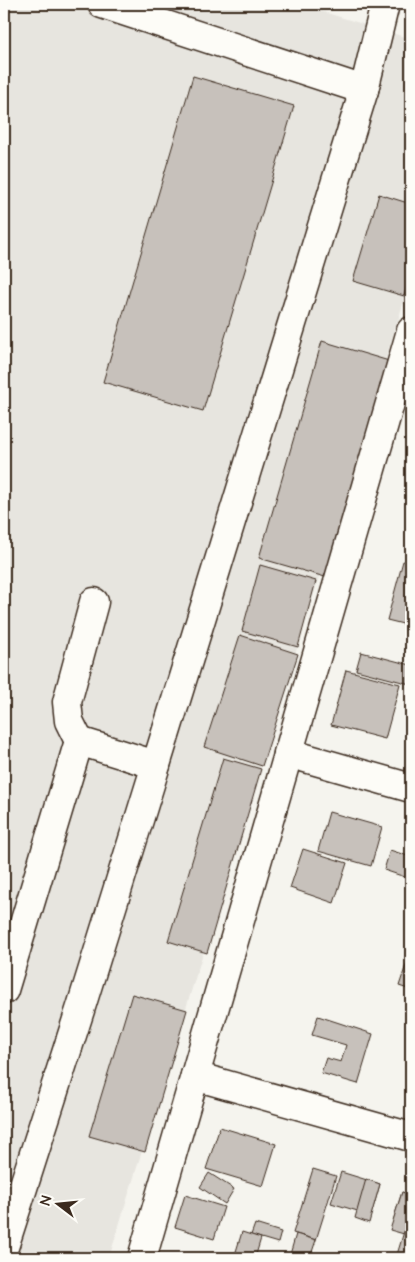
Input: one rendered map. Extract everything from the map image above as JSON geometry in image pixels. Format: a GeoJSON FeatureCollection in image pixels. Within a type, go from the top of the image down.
{"type":"FeatureCollection","features":[{"type":"Feature","properties":{"kind":"street"},"geometry":{"type":"LineString","coordinates":[[102,4],[364,90]]}},
{"type":"Feature","properties":{"kind":"street"},"geometry":{"type":"LineString","coordinates":[[4,1247],[81,1007],[364,90],[385,4]]}},
{"type":"Feature","properties":{"kind":"street"},"geometry":{"type":"LineString","coordinates":[[142,1258],[411,331]]}},
{"type":"Feature","properties":{"kind":"street"},"geometry":{"type":"LineString","coordinates":[[4,990],[79,741],[69,721],[67,702],[94,602]]}},
{"type":"Feature","properties":{"kind":"street"},"geometry":{"type":"LineString","coordinates":[[79,741],[156,765]]}},
{"type":"Feature","properties":{"kind":"street"},"geometry":{"type":"LineString","coordinates":[[288,753],[411,788]]}},
{"type":"Feature","properties":{"kind":"street"},"geometry":{"type":"LineString","coordinates":[[195,1076],[411,1137]]}},
{"type":"Feature","properties":{"kind":"shaded area"},"geometry":{"type":"Polygon","coordinates":[[[4,4],[298,4],[411,39],[411,278],[109,1258],[4,1258],[4,4]]]}},
{"type":"Feature","properties":{"kind":"building"},"geometry":{"type":"Polygon","coordinates":[[[193,76],[294,106],[203,411],[103,382],[193,76]]]}},
{"type":"Feature","properties":{"kind":"building"},"geometry":{"type":"Polygon","coordinates":[[[379,194],[411,204],[411,270],[404,296],[353,281],[379,194]]]}},
{"type":"Feature","properties":{"kind":"building"},"geometry":{"type":"Polygon","coordinates":[[[322,341],[389,361],[325,577],[259,558],[322,341]]]}},
{"type":"Feature","properties":{"kind":"building"},"geometry":{"type":"Polygon","coordinates":[[[403,561],[411,563],[411,626],[387,620],[403,561]]]}},
{"type":"Feature","properties":{"kind":"building"},"geometry":{"type":"Polygon","coordinates":[[[260,565],[316,581],[298,647],[242,631],[260,565]]]}},
{"type":"Feature","properties":{"kind":"building"},"geometry":{"type":"Polygon","coordinates":[[[240,635],[298,654],[262,766],[204,747],[240,635]]]}},
{"type":"Feature","properties":{"kind":"building"},"geometry":{"type":"Polygon","coordinates":[[[361,652],[411,665],[410,684],[356,670],[361,652]]]}},
{"type":"Feature","properties":{"kind":"building"},"geometry":{"type":"Polygon","coordinates":[[[346,670],[400,684],[385,739],[331,725],[346,670]]]}},
{"type":"Feature","properties":{"kind":"building"},"geometry":{"type":"Polygon","coordinates":[[[223,758],[261,769],[207,953],[168,941],[223,758]]]}},
{"type":"Feature","properties":{"kind":"building"},"geometry":{"type":"Polygon","coordinates":[[[329,812],[382,827],[371,866],[318,851],[329,812]]]}},
{"type":"Feature","properties":{"kind":"building"},"geometry":{"type":"Polygon","coordinates":[[[303,849],[347,863],[334,903],[290,888],[303,849]]]}},
{"type":"Feature","properties":{"kind":"building"},"geometry":{"type":"Polygon","coordinates":[[[390,850],[411,857],[411,879],[384,870],[390,850]]]}},
{"type":"Feature","properties":{"kind":"building"},"geometry":{"type":"Polygon","coordinates":[[[408,959],[411,961],[411,990],[399,986],[408,959]]]}},
{"type":"Feature","properties":{"kind":"building"},"geometry":{"type":"Polygon","coordinates":[[[132,994],[187,1010],[145,1152],[89,1136],[132,994]]]}},
{"type":"Feature","properties":{"kind":"building"},"geometry":{"type":"Polygon","coordinates":[[[318,1016],[373,1034],[358,1084],[321,1073],[326,1058],[341,1062],[346,1045],[312,1035],[318,1016]]]}},
{"type":"Feature","properties":{"kind":"building"},"geometry":{"type":"Polygon","coordinates":[[[220,1127],[276,1144],[263,1186],[206,1169],[220,1127]]]}},
{"type":"Feature","properties":{"kind":"building"},"geometry":{"type":"Polygon","coordinates":[[[313,1169],[336,1176],[316,1240],[293,1233],[313,1169]]]}},
{"type":"Feature","properties":{"kind":"building"},"geometry":{"type":"Polygon","coordinates":[[[341,1172],[380,1184],[371,1215],[331,1203],[341,1172]]]}},
{"type":"Feature","properties":{"kind":"building"},"geometry":{"type":"Polygon","coordinates":[[[209,1173],[234,1189],[225,1204],[200,1187],[209,1173]]]}},
{"type":"Feature","properties":{"kind":"building"},"geometry":{"type":"Polygon","coordinates":[[[366,1179],[380,1184],[369,1223],[355,1218],[366,1179]]]}},
{"type":"Feature","properties":{"kind":"building"},"geometry":{"type":"Polygon","coordinates":[[[402,1192],[411,1195],[411,1227],[393,1221],[402,1192]]]}},
{"type":"Feature","properties":{"kind":"building"},"geometry":{"type":"Polygon","coordinates":[[[402,1192],[411,1195],[411,1209],[404,1234],[390,1230],[402,1192]]]}},
{"type":"Feature","properties":{"kind":"building"},"geometry":{"type":"Polygon","coordinates":[[[185,1195],[224,1207],[214,1239],[175,1227],[185,1195]]]}},
{"type":"Feature","properties":{"kind":"building"},"geometry":{"type":"Polygon","coordinates":[[[255,1224],[281,1232],[278,1243],[251,1235],[255,1224]]]}},
{"type":"Feature","properties":{"kind":"building"},"geometry":{"type":"Polygon","coordinates":[[[406,1225],[411,1227],[411,1258],[396,1258],[406,1225]]]}},
{"type":"Feature","properties":{"kind":"building"},"geometry":{"type":"Polygon","coordinates":[[[242,1232],[261,1238],[255,1258],[234,1258],[242,1232]]]}},
{"type":"Feature","properties":{"kind":"building"},"geometry":{"type":"Polygon","coordinates":[[[296,1234],[316,1240],[310,1258],[289,1258],[296,1234]]]}}]}
